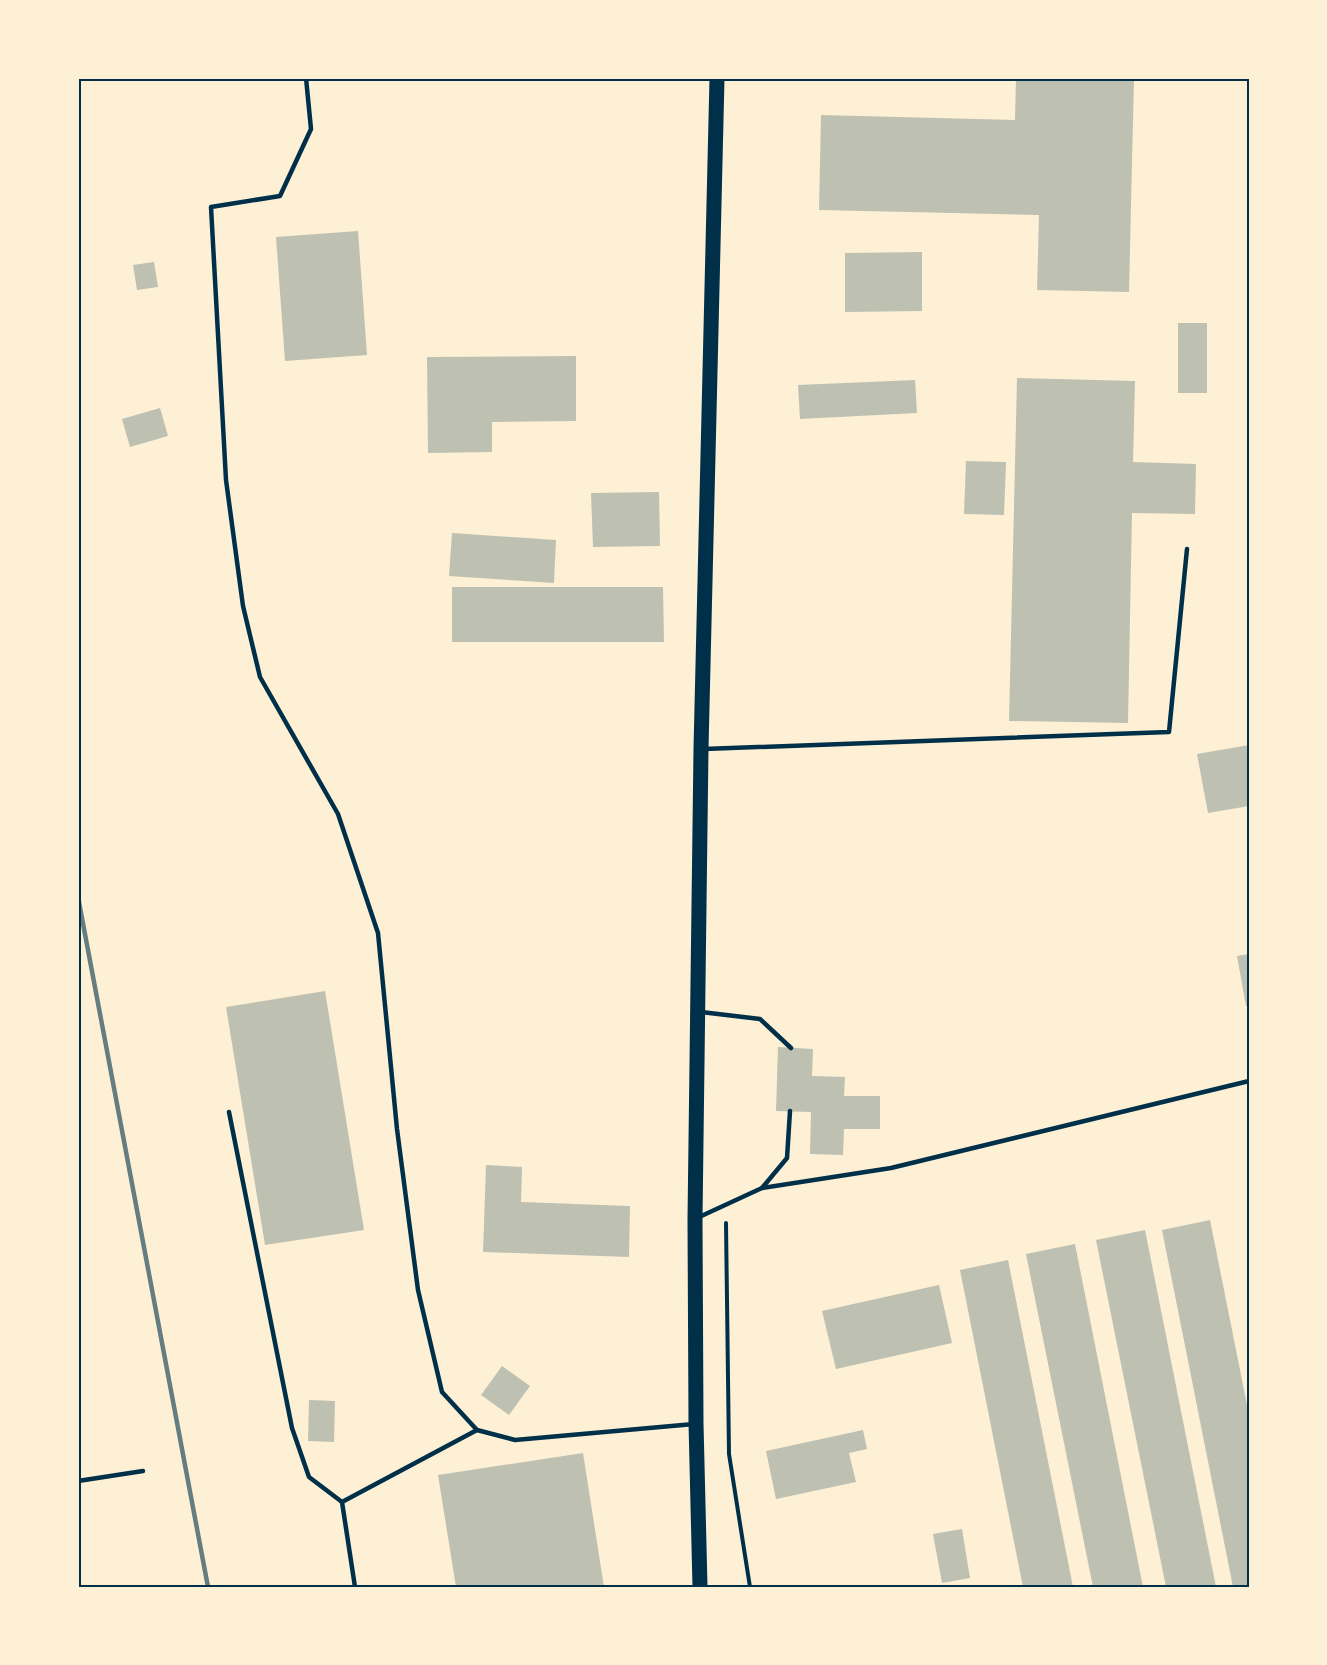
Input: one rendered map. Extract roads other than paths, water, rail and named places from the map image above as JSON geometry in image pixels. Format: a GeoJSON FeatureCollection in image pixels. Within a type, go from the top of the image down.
{"type":"FeatureCollection","features":[{"type":"Feature","properties":{"kind":"main road"},"geometry":{"type":"LineString","coordinates":[[700,1587],[695,1220],[701,749],[717,78]]}},
{"type":"Feature","properties":{"kind":"lane"},"geometry":{"type":"LineString","coordinates":[[306,78],[311,129],[280,196],[211,207],[226,480],[243,606],[260,677],[338,814],[378,933],[397,1129],[418,1290],[442,1392],[477,1430],[515,1440],[696,1423]]}},
{"type":"Feature","properties":{"kind":"lane"},"geometry":{"type":"LineString","coordinates":[[701,749],[1169,732],[1187,549]]}},
{"type":"Feature","properties":{"kind":"lane"},"geometry":{"type":"LineString","coordinates":[[698,1011],[760,1019],[791,1048]]}},
{"type":"Feature","properties":{"kind":"lane"},"geometry":{"type":"LineString","coordinates":[[695,1220],[762,1188],[891,1168],[1249,1080]]}},
{"type":"Feature","properties":{"kind":"lane"},"geometry":{"type":"LineString","coordinates":[[762,1188],[787,1158],[790,1111]]}},
{"type":"Feature","properties":{"kind":"lane"},"geometry":{"type":"LineString","coordinates":[[229,1112],[292,1428],[309,1477],[342,1502],[355,1587]]}},
{"type":"Feature","properties":{"kind":"lane"},"geometry":{"type":"LineString","coordinates":[[342,1502],[477,1430]]}},
{"type":"Feature","properties":{"kind":"lane"},"geometry":{"type":"LineString","coordinates":[[78,1481],[143,1471]]}},
{"type":"Feature","properties":{"kind":"railway"},"geometry":{"type":"LineString","coordinates":[[78,897],[208,1587]]}}]}
